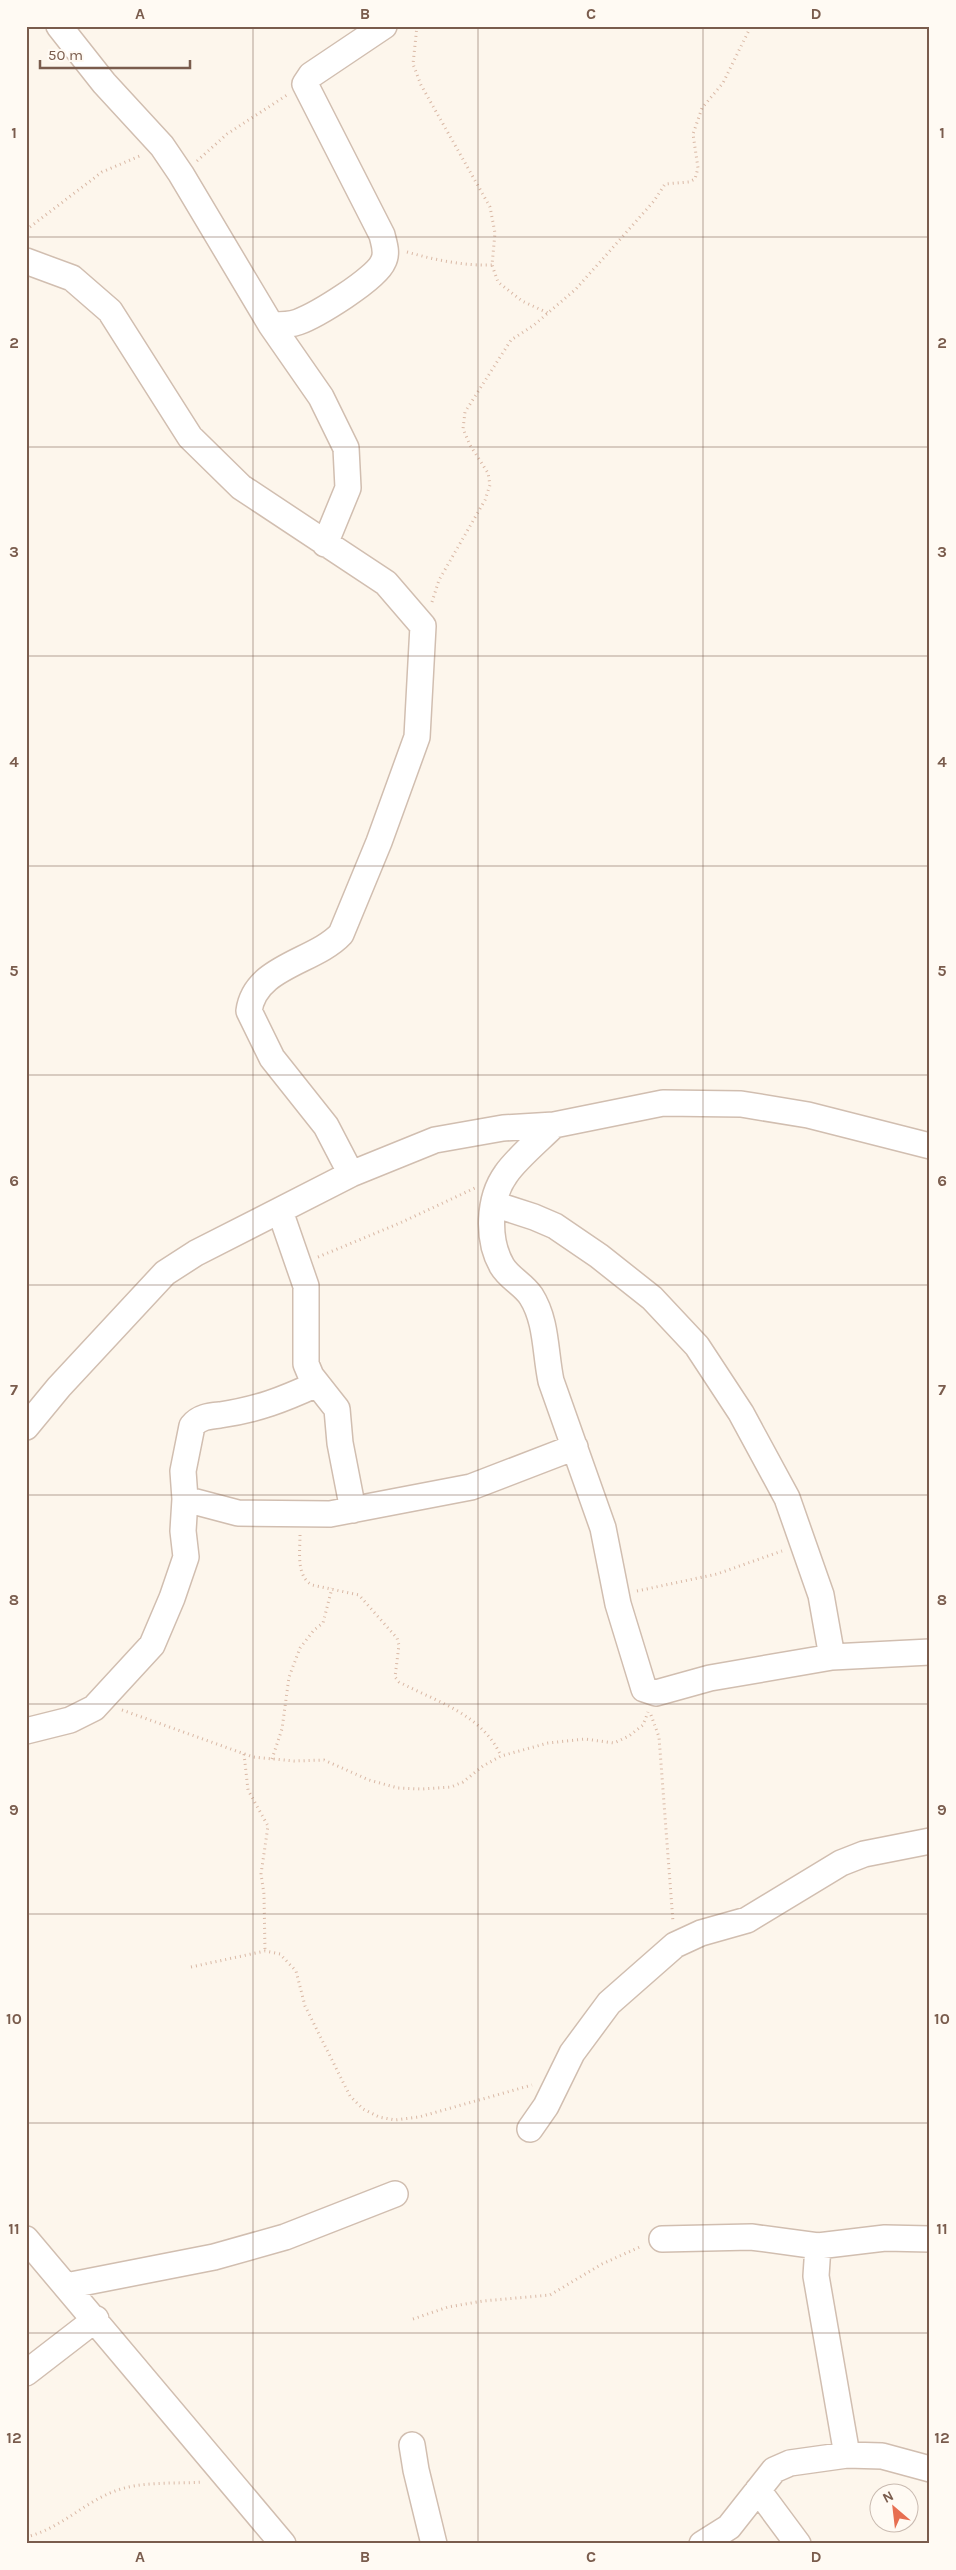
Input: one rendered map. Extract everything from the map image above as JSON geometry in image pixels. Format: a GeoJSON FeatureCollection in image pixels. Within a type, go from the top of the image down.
{"type":"FeatureCollection","features":[{"type":"Feature","properties":{"kind":"street"},"geometry":{"type":"LineString","coordinates":[[59,26],[104,83],[162,146],[182,174],[271,325],[321,397],[346,448],[348,488],[325,544]]}},
{"type":"Feature","properties":{"kind":"street"},"geometry":{"type":"LineString","coordinates":[[271,325],[297,323],[310,316],[372,276],[383,262],[386,252],[382,235],[305,84],[311,75],[384,26]]}},
{"type":"Feature","properties":{"kind":"street"},"geometry":{"type":"LineString","coordinates":[[26,261],[72,278],[110,310],[190,437],[241,487],[273,506],[325,544],[386,582],[423,626],[417,737],[379,842],[341,934],[331,945],[276,972],[258,990],[250,1004],[249,1011],[272,1058],[326,1126],[352,1174]]}},
{"type":"Feature","properties":{"kind":"street"},"geometry":{"type":"LineString","coordinates":[[26,1427],[59,1387],[164,1273],[196,1253],[352,1174],[435,1140],[503,1128],[554,1125],[663,1103],[741,1104],[808,1115],[930,1146]]}},
{"type":"Feature","properties":{"kind":"street"},"geometry":{"type":"LineString","coordinates":[[554,1125],[506,1174],[491,1215],[494,1249],[506,1272],[531,1296],[537,1309],[545,1336],[551,1381],[603,1528],[616,1596],[644,1689],[650,1693],[710,1678],[832,1657],[930,1652]]}},
{"type":"Feature","properties":{"kind":"street"},"geometry":{"type":"LineString","coordinates":[[494,1204],[555,1226],[599,1256],[652,1298],[697,1346],[741,1413],[787,1498],[821,1596],[832,1657]]}},
{"type":"Feature","properties":{"kind":"street"},"geometry":{"type":"LineString","coordinates":[[280,1211],[306,1286],[306,1364],[311,1376],[337,1409],[340,1443],[353,1510]]}},
{"type":"Feature","properties":{"kind":"street"},"geometry":{"type":"LineString","coordinates":[[26,1730],[70,1720],[94,1708],[152,1645],[172,1598],[186,1557],[183,1531],[183,1471],[192,1426],[196,1421],[204,1417],[275,1404],[317,1384]]}},
{"type":"Feature","properties":{"kind":"street"},"geometry":{"type":"LineString","coordinates":[[184,1499],[238,1513],[330,1514],[471,1487],[575,1447]]}},
{"type":"Feature","properties":{"kind":"street"},"geometry":{"type":"LineString","coordinates":[[530,2129],[546,2106],[572,2053],[609,2004],[675,1945],[701,1934],[747,1920],[841,1863],[864,1854],[930,1840]]}},
{"type":"Feature","properties":{"kind":"street"},"geometry":{"type":"LineString","coordinates":[[66,2286],[232,2252],[285,2237],[395,2194]]}},
{"type":"Feature","properties":{"kind":"street"},"geometry":{"type":"LineString","coordinates":[[662,2238],[751,2237],[818,2246],[885,2238],[930,2239]]}},
{"type":"Feature","properties":{"kind":"street"},"geometry":{"type":"LineString","coordinates":[[26,2239],[96,2319],[283,2544]]}},
{"type":"Feature","properties":{"kind":"street"},"geometry":{"type":"LineString","coordinates":[[818,2246],[816,2276],[847,2455]]}},
{"type":"Feature","properties":{"kind":"street"},"geometry":{"type":"LineString","coordinates":[[26,2373],[96,2319]]}},
{"type":"Feature","properties":{"kind":"street"},"geometry":{"type":"LineString","coordinates":[[412,2445],[416,2470],[434,2544]]}},
{"type":"Feature","properties":{"kind":"street"},"geometry":{"type":"LineString","coordinates":[[702,2544],[729,2527],[774,2470],[790,2463],[847,2455],[882,2456],[930,2469]]}},
{"type":"Feature","properties":{"kind":"street"},"geometry":{"type":"LineString","coordinates":[[758,2490],[798,2544]]}},
{"type":"Feature","properties":{"kind":"path"},"geometry":{"type":"LineString","coordinates":[[417,26],[413,64],[421,85],[490,207],[495,233],[492,265],[498,282],[522,301],[548,313]]}},
{"type":"Feature","properties":{"kind":"path"},"geometry":{"type":"LineString","coordinates":[[423,626],[439,580],[475,521],[490,485],[488,473],[470,446],[463,429],[465,412],[511,340],[548,313],[576,289],[654,201],[665,184],[696,179],[698,168],[693,134],[702,108],[723,83],[751,26]]}},
{"type":"Feature","properties":{"kind":"path"},"geometry":{"type":"LineString","coordinates":[[182,174],[227,134],[305,84]]}},
{"type":"Feature","properties":{"kind":"path"},"geometry":{"type":"LineString","coordinates":[[26,230],[102,172],[162,146]]}},
{"type":"Feature","properties":{"kind":"path"},"geometry":{"type":"LineString","coordinates":[[384,245],[429,258],[471,266],[492,265]]}},
{"type":"Feature","properties":{"kind":"path"},"geometry":{"type":"LineString","coordinates":[[299,1265],[400,1223],[506,1174]]}},
{"type":"Feature","properties":{"kind":"path"},"geometry":{"type":"LineString","coordinates":[[299,1515],[301,1572],[305,1581],[312,1585],[359,1595],[397,1638],[399,1644],[395,1677],[399,1682],[448,1704],[462,1713],[495,1742],[501,1756]]}},
{"type":"Feature","properties":{"kind":"path"},"geometry":{"type":"LineString","coordinates":[[616,1596],[717,1574],[803,1544]]}},
{"type":"Feature","properties":{"kind":"path"},"geometry":{"type":"LineString","coordinates":[[272,1759],[282,1729],[289,1677],[300,1648],[314,1630],[323,1623],[332,1588]]}},
{"type":"Feature","properties":{"kind":"path"},"geometry":{"type":"LineString","coordinates":[[100,1702],[244,1754],[294,1761],[324,1760],[369,1780],[398,1788],[422,1789],[451,1787],[463,1782],[483,1766],[501,1756],[548,1743],[584,1739],[614,1743],[629,1736],[644,1724],[649,1709],[659,1737],[675,1945]]}},
{"type":"Feature","properties":{"kind":"path"},"geometry":{"type":"LineString","coordinates":[[244,1754],[248,1790],[268,1826],[261,1874],[264,1894],[265,1951]]}},
{"type":"Feature","properties":{"kind":"path"},"geometry":{"type":"LineString","coordinates":[[191,1967],[265,1951],[280,1954],[296,1971],[305,2006],[350,2096],[363,2109],[379,2117],[395,2120],[419,2117],[560,2078]]}},
{"type":"Feature","properties":{"kind":"path"},"geometry":{"type":"LineString","coordinates":[[413,2319],[456,2305],[550,2294],[602,2264],[662,2238]]}},
{"type":"Feature","properties":{"kind":"path"},"geometry":{"type":"LineString","coordinates":[[26,2537],[43,2533],[114,2491],[132,2487],[231,2480]]}}]}
